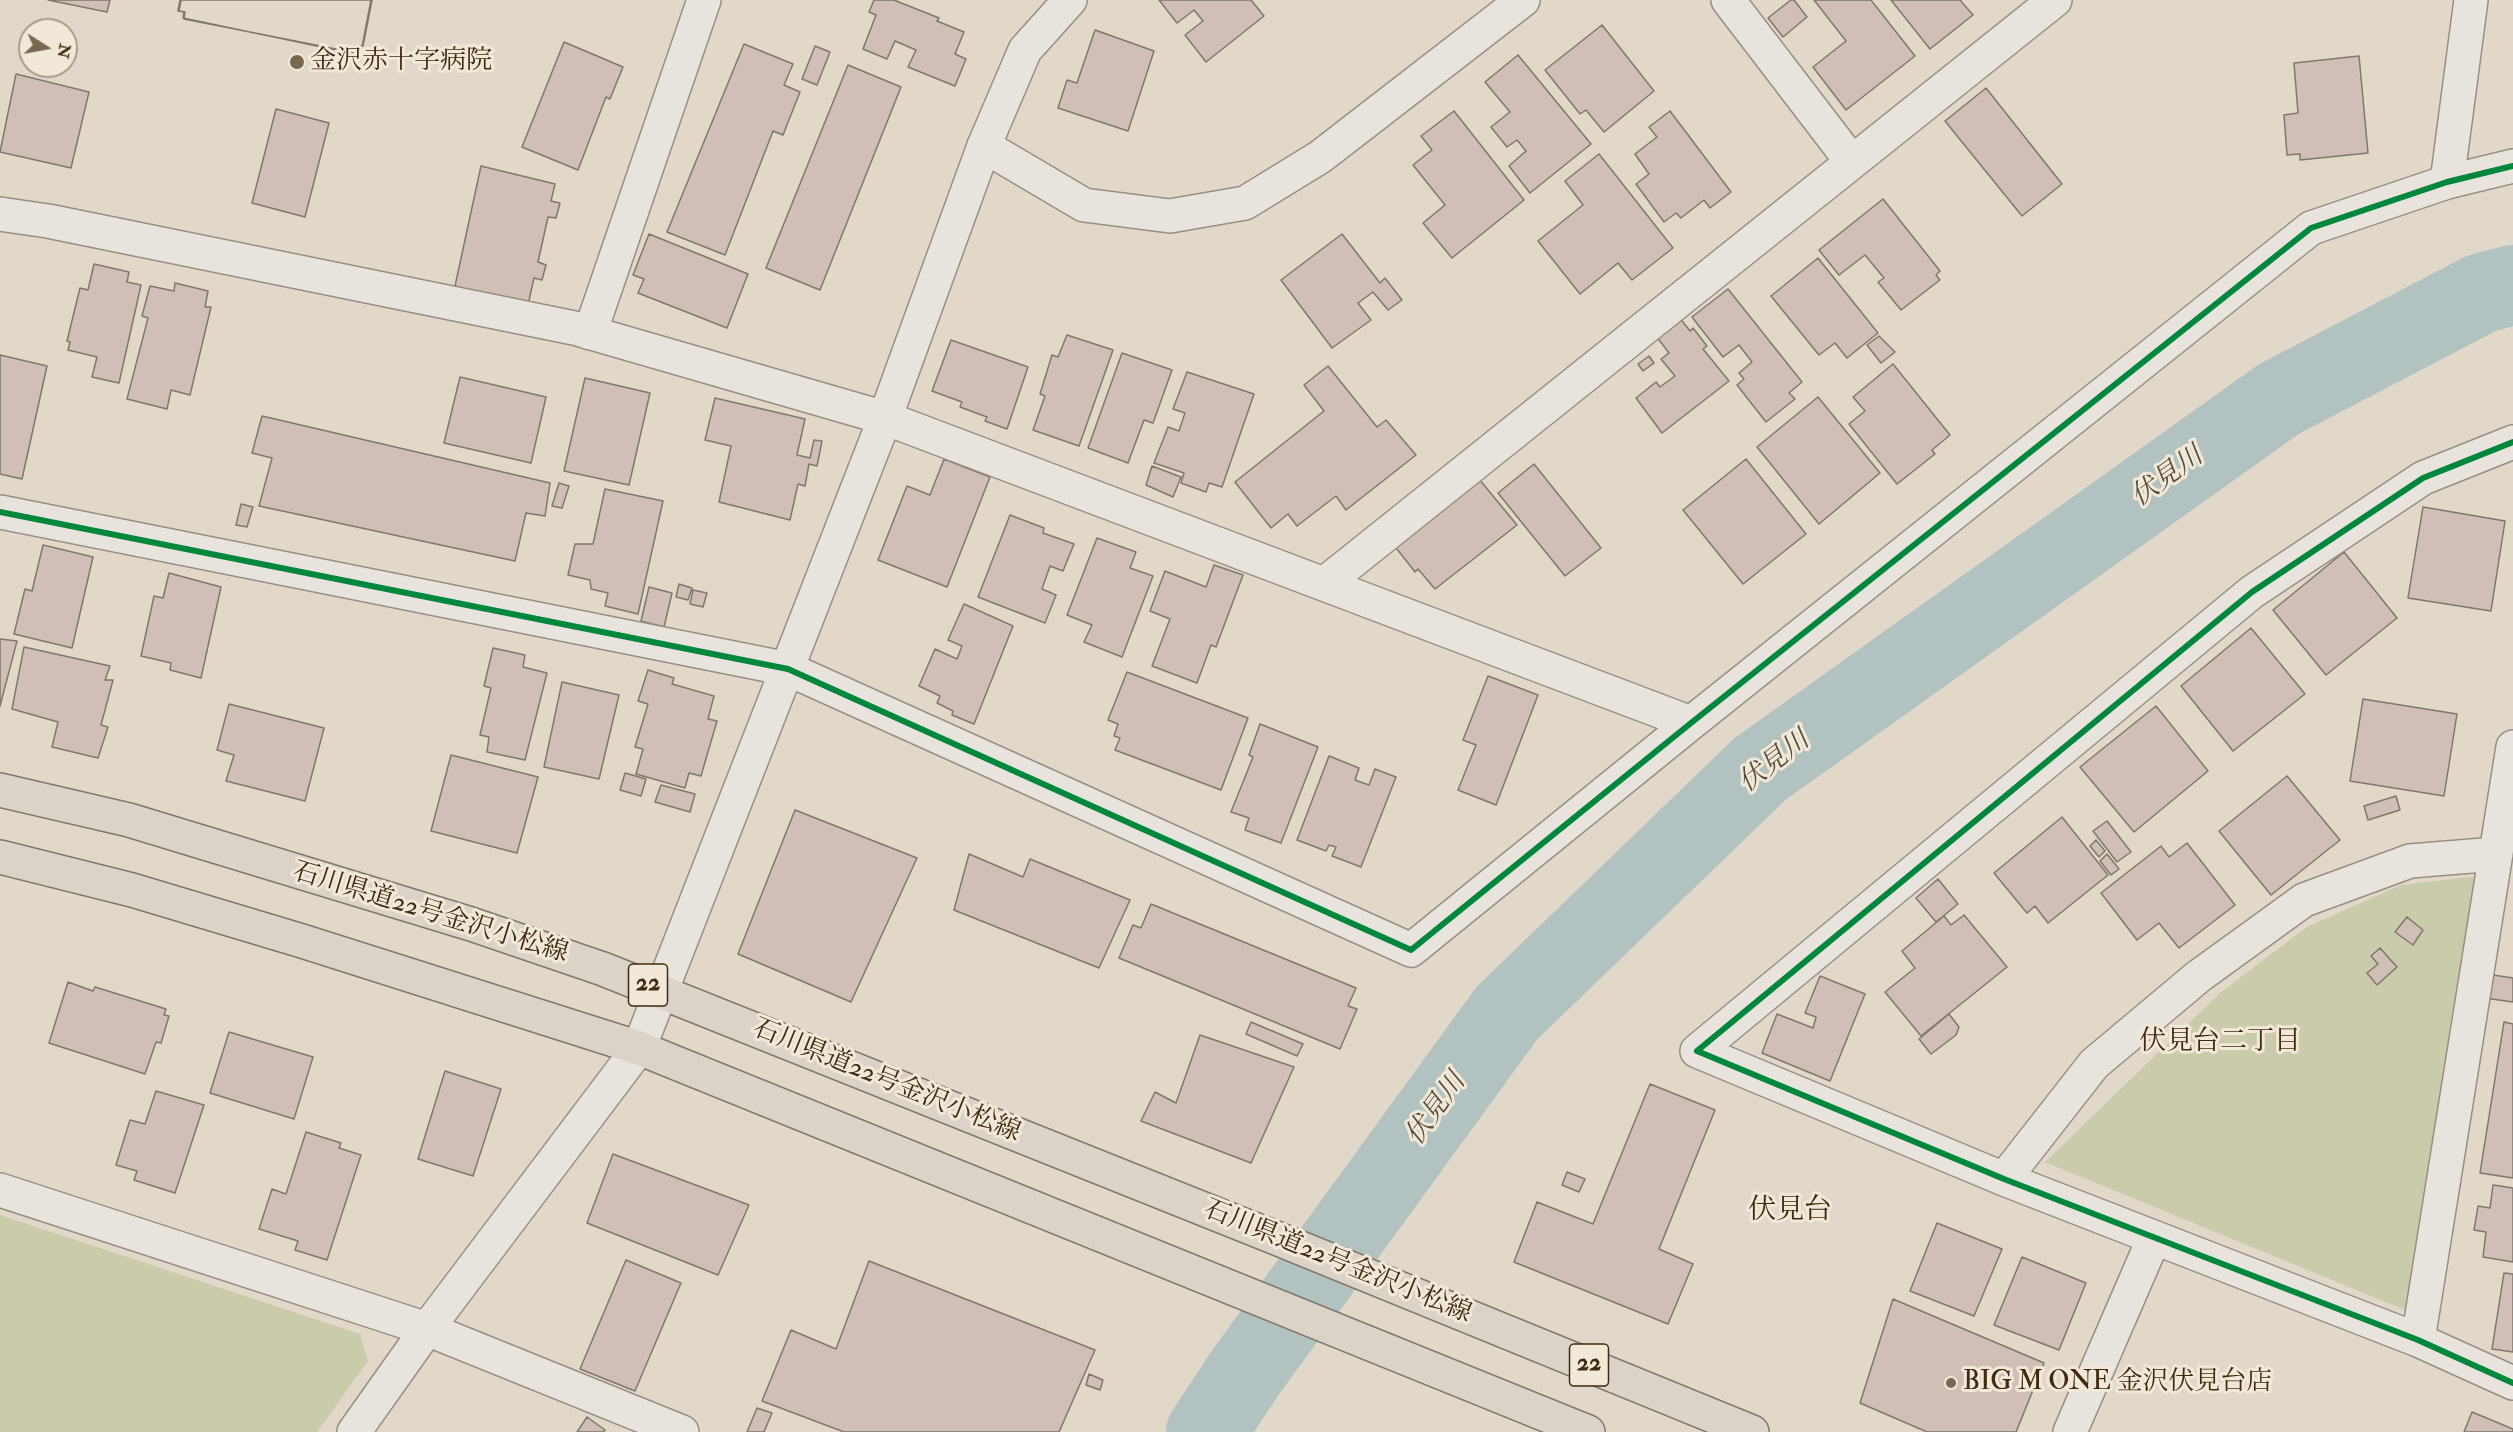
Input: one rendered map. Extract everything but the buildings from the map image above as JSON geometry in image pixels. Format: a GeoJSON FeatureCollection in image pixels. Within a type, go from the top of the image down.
{"type":"FeatureCollection","features":[{"type":"Feature","properties":{"kind":"main road","name":"石川県道22号金沢小松線"},"geometry":{"type":"LineString","coordinates":[[0,790],[129,820],[471,924],[662,991],[1426,1298],[1752,1432]]}},
{"type":"Feature","properties":{"kind":"main road","name":"22"},"geometry":{"type":"LineString","coordinates":[[0,857],[132,890],[302,940],[639,1048],[1588,1432]]}},
{"type":"Feature","properties":{"kind":"street"},"geometry":{"type":"LineString","coordinates":[[590,333],[704,0]]}},
{"type":"Feature","properties":{"kind":"street"},"geometry":{"type":"LineString","coordinates":[[354,1432],[427,1329],[639,1048],[885,418],[984,146],[1025,50],[1070,0]]}},
{"type":"Feature","properties":{"kind":"street"},"geometry":{"type":"LineString","coordinates":[[984,146],[1084,205],[1170,216],[1245,203],[1320,157],[1523,0]]}},
{"type":"Feature","properties":{"kind":"street"},"geometry":{"type":"LineString","coordinates":[[1728,0],[1852,162]]}},
{"type":"Feature","properties":{"kind":"street"},"geometry":{"type":"LineString","coordinates":[[1324,584],[2055,0]]}},
{"type":"Feature","properties":{"kind":"street"},"geometry":{"type":"LineString","coordinates":[[2447,182],[2471,0]]}},
{"type":"Feature","properties":{"kind":"street"},"geometry":{"type":"LineString","coordinates":[[0,512],[788,669],[1411,950],[1691,723],[2311,228],[2447,182],[2513,166]]}},
{"type":"Feature","properties":{"kind":"street"},"geometry":{"type":"LineString","coordinates":[[0,214],[48,220],[590,333],[885,418],[1691,723]]}},
{"type":"Feature","properties":{"kind":"street"},"geometry":{"type":"LineString","coordinates":[[2513,442],[2423,478],[2252,592],[1697,1051],[2004,1179],[2418,1340],[2513,1383]]}},
{"type":"Feature","properties":{"kind":"street"},"geometry":{"type":"LineString","coordinates":[[2418,1340],[2513,747]]}},
{"type":"Feature","properties":{"kind":"street"},"geometry":{"type":"LineString","coordinates":[[2004,1179],[2094,1064],[2199,976],[2304,900],[2410,861],[2496,854]]}},
{"type":"Feature","properties":{"kind":"street"},"geometry":{"type":"LineString","coordinates":[[0,1190],[427,1329],[682,1432]]}},
{"type":"Feature","properties":{"kind":"street"},"geometry":{"type":"LineString","coordinates":[[2070,1432],[2154,1238]]}},
{"type":"Feature","properties":{"kind":"green space"},"geometry":{"type":"Polygon","coordinates":[[[2478,876],[2405,1310],[2045,1162],[2220,993],[2307,927],[2401,885],[2478,876]]]}},
{"type":"Feature","properties":{"kind":"green space"},"geometry":{"type":"Polygon","coordinates":[[[0,1215],[360,1334],[368,1361],[317,1432],[0,1432],[0,1215]]]}},
{"type":"Feature","properties":{"kind":"waterway","name":"伏見川"},"geometry":{"type":"LineString","coordinates":[[1206,1432],[1245,1373],[1507,1013],[1760,769],[2279,399],[2482,293],[2513,285]]}},
{"type":"Feature","properties":{"kind":"cycle path"},"geometry":{"type":"LineString","coordinates":[[0,512],[788,669],[1411,950],[1691,723],[2311,228],[2447,182],[2513,166]]}},
{"type":"Feature","properties":{"kind":"cycle path"},"geometry":{"type":"LineString","coordinates":[[2513,442],[2423,478],[2252,592],[1697,1051],[2004,1179],[2418,1340],[2513,1383]]}},
{"type":"Feature","properties":{"kind":"place","name":"金沢赤十字病院"},"geometry":{"type":"Point","coordinates":[297,62]}},
{"type":"Feature","properties":{"kind":"place","name":"BIG M ONE 金沢伏見台店"},"geometry":{"type":"Point","coordinates":[1951,1383]}},
{"type":"Feature","properties":{"kind":"district","name":"伏見台二丁目"},"geometry":{"type":"Point","coordinates":[2220,1043]}},
{"type":"Feature","properties":{"kind":"district","name":"伏見台"},"geometry":{"type":"Point","coordinates":[1790,1212]}}]}
